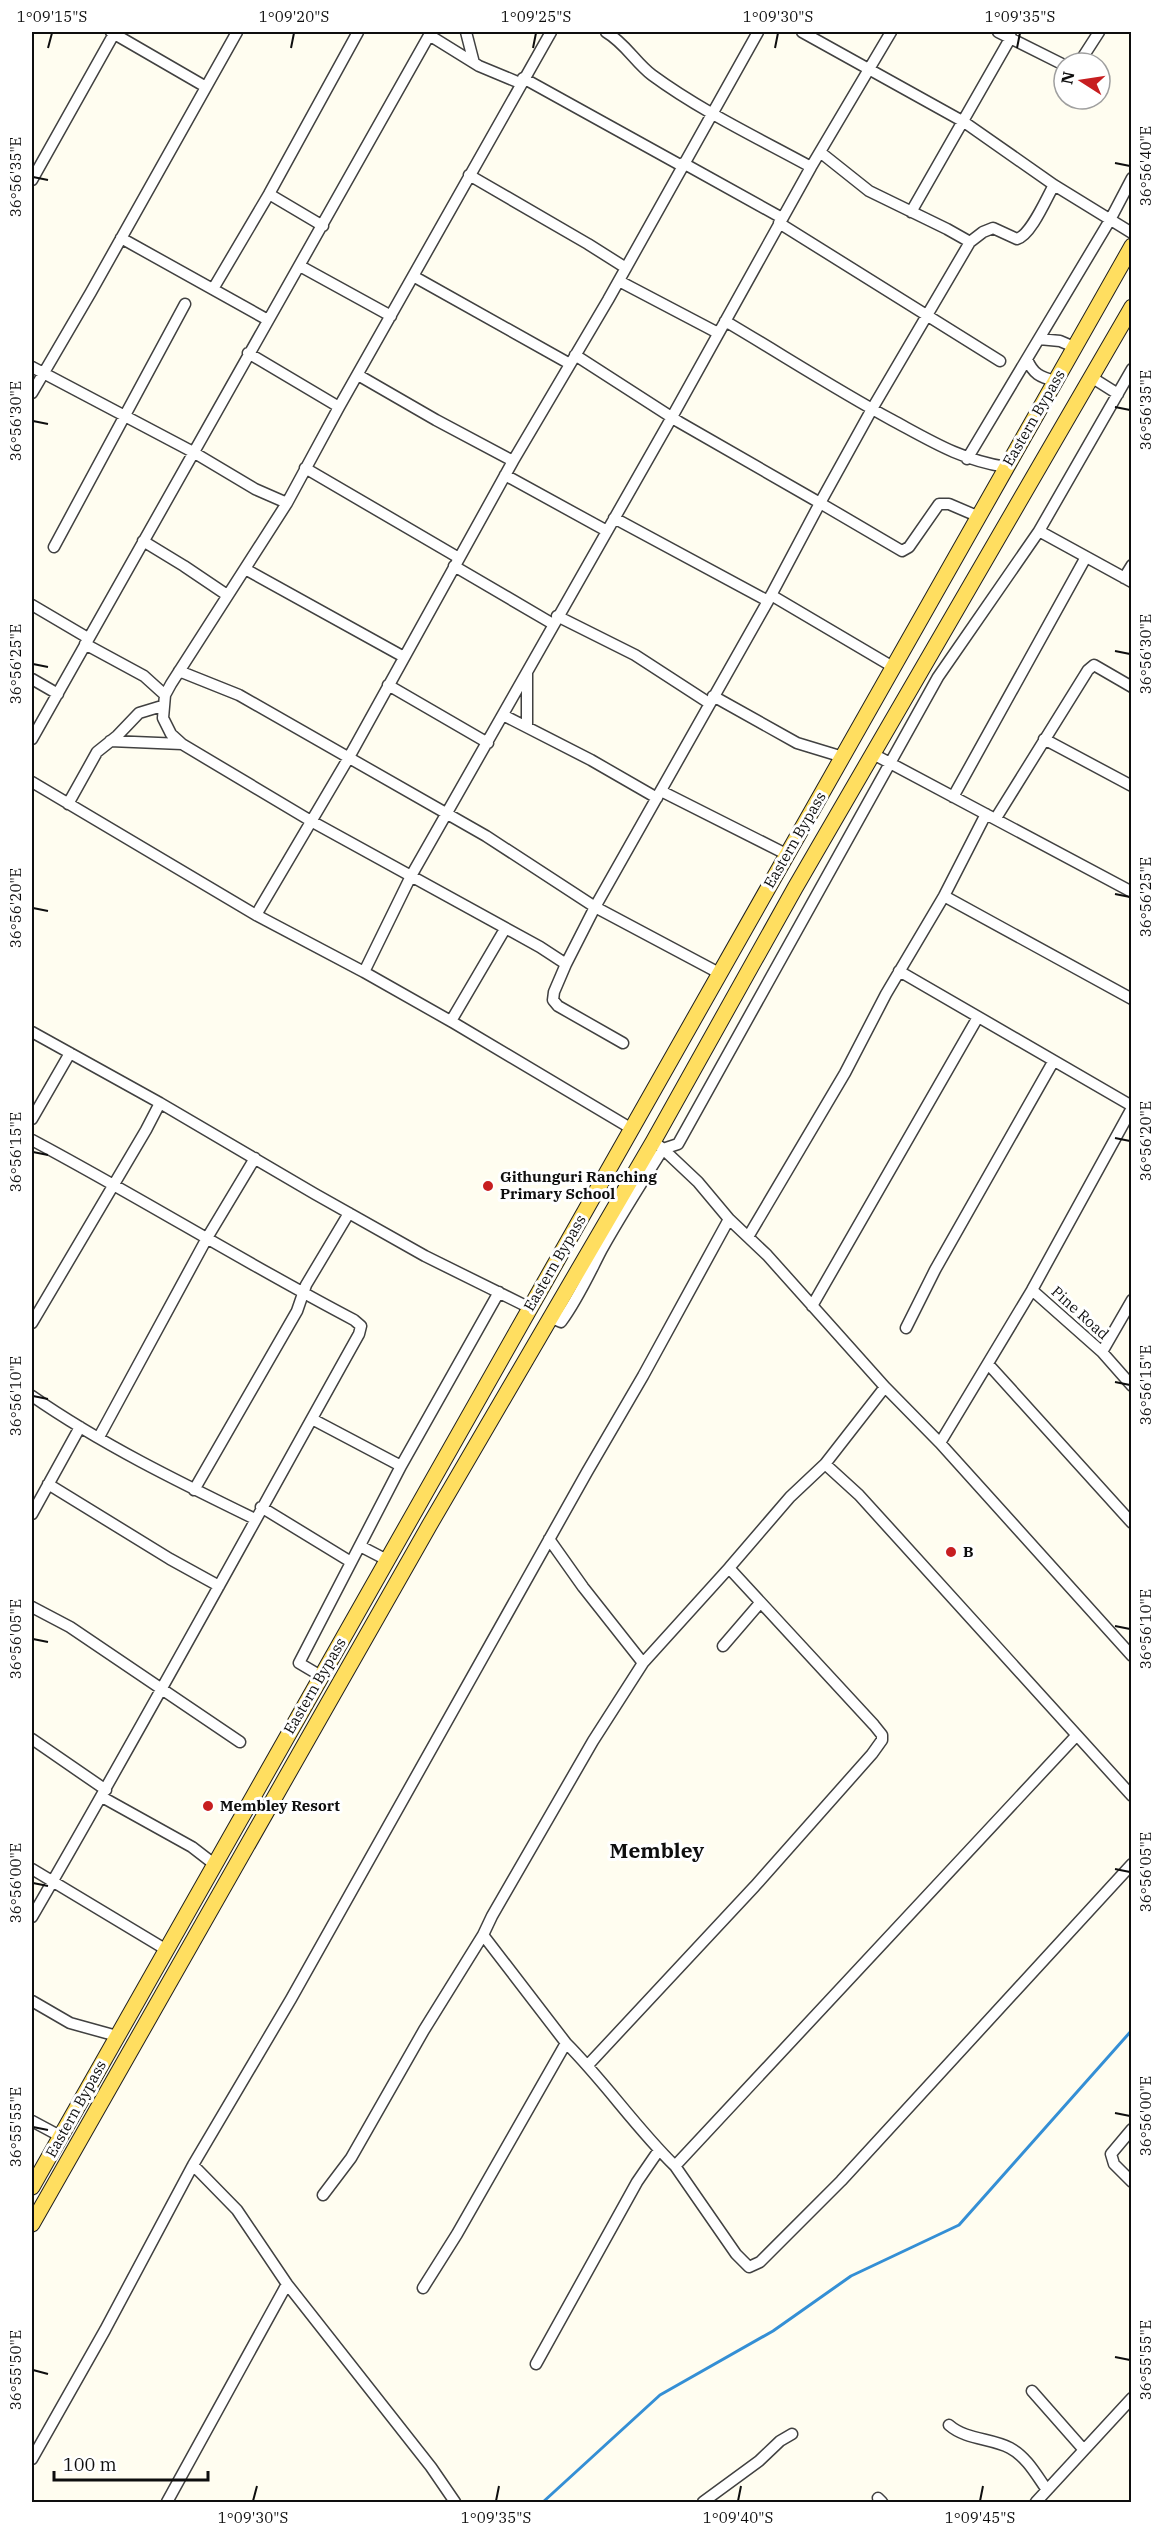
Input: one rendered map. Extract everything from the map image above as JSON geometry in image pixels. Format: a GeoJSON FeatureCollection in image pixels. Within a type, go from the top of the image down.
{"type":"FeatureCollection","features":[{"type":"Feature","properties":{"kind":"main road","name":"Eastern Bypass"},"geometry":{"type":"LineString","coordinates":[[32,2187],[165,1948],[788,855],[1131,246]]}},
{"type":"Feature","properties":{"kind":"main road","name":"Eastern Bypass"},"geometry":{"type":"LineString","coordinates":[[32,2224],[549,1317],[617,1202],[658,1145],[728,1008],[1131,307]]}},
{"type":"Feature","properties":{"kind":"main road"},"geometry":{"type":"LineString","coordinates":[[597,1189],[617,1202]]}},
{"type":"Feature","properties":{"kind":"street"},"geometry":{"type":"LineString","coordinates":[[32,180],[113,32],[129,36],[206,87]]}},
{"type":"Feature","properties":{"kind":"street"},"geometry":{"type":"LineString","coordinates":[[32,393],[237,32]]}},
{"type":"Feature","properties":{"kind":"street"},"geometry":{"type":"LineString","coordinates":[[213,289],[269,194],[358,32]]}},
{"type":"Feature","properties":{"kind":"street"},"geometry":{"type":"LineString","coordinates":[[466,32],[474,63]]}},
{"type":"Feature","properties":{"kind":"street"},"geometry":{"type":"LineString","coordinates":[[551,32],[521,81],[287,503],[179,671],[165,695],[162,706],[163,718],[167,727],[182,744],[311,821],[566,964]]}},
{"type":"Feature","properties":{"kind":"street"},"geometry":{"type":"LineString","coordinates":[[606,32],[625,47],[652,75],[711,112],[811,167]]}},
{"type":"Feature","properties":{"kind":"street"},"geometry":{"type":"LineString","coordinates":[[256,915],[348,759],[505,475],[619,281],[711,112],[758,32]]}},
{"type":"Feature","properties":{"kind":"street"},"geometry":{"type":"LineString","coordinates":[[802,32],[964,122],[1054,185],[1131,233]]}},
{"type":"Feature","properties":{"kind":"street"},"geometry":{"type":"LineString","coordinates":[[364,972],[411,876],[811,167],[891,32]]}},
{"type":"Feature","properties":{"kind":"street"},"geometry":{"type":"LineString","coordinates":[[998,32],[1052,59]]}},
{"type":"Feature","properties":{"kind":"street"},"geometry":{"type":"LineString","coordinates":[[1087,51],[1099,32]]}},
{"type":"Feature","properties":{"kind":"street"},"geometry":{"type":"LineString","coordinates":[[32,739],[430,33],[474,63],[521,81],[682,165],[781,220],[1000,361]]}},
{"type":"Feature","properties":{"kind":"street"},"geometry":{"type":"LineString","coordinates":[[911,212],[1011,37]]}},
{"type":"Feature","properties":{"kind":"street"},"geometry":{"type":"LineString","coordinates":[[820,152],[869,191],[970,242]]}},
{"type":"Feature","properties":{"kind":"street"},"geometry":{"type":"LineString","coordinates":[[469,175],[579,238],[626,268]]}},
{"type":"Feature","properties":{"kind":"street"},"geometry":{"type":"LineString","coordinates":[[968,459],[1110,220],[1131,177]]}},
{"type":"Feature","properties":{"kind":"street"},"geometry":{"type":"LineString","coordinates":[[622,1043],[558,1006],[553,1000],[566,964],[595,907],[769,598],[872,409],[970,242],[993,228],[1021,239],[1029,230],[1054,185]]}},
{"type":"Feature","properties":{"kind":"street"},"geometry":{"type":"LineString","coordinates":[[269,194],[323,226]]}},
{"type":"Feature","properties":{"kind":"street"},"geometry":{"type":"LineString","coordinates":[[121,238],[268,320]]}},
{"type":"Feature","properties":{"kind":"street"},"geometry":{"type":"LineString","coordinates":[[300,266],[391,316]]}},
{"type":"Feature","properties":{"kind":"street"},"geometry":{"type":"LineString","coordinates":[[413,276],[573,360],[902,551],[909,547],[939,504],[949,504],[977,516]]}},
{"type":"Feature","properties":{"kind":"street"},"geometry":{"type":"LineString","coordinates":[[619,281],[718,333]]}},
{"type":"Feature","properties":{"kind":"street"},"geometry":{"type":"LineString","coordinates":[[54,547],[185,304]]}},
{"type":"Feature","properties":{"kind":"street"},"geometry":{"type":"LineString","coordinates":[[725,321],[872,409],[968,459],[1006,467]]}},
{"type":"Feature","properties":{"kind":"street"},"geometry":{"type":"LineString","coordinates":[[1039,339],[1060,341],[1074,347]]}},
{"type":"Feature","properties":{"kind":"street"},"geometry":{"type":"LineString","coordinates":[[248,353],[339,407]]}},
{"type":"Feature","properties":{"kind":"street"},"geometry":{"type":"LineString","coordinates":[[1027,359],[1032,371],[1041,377],[1055,381]]}},
{"type":"Feature","properties":{"kind":"street"},"geometry":{"type":"LineString","coordinates":[[32,367],[193,452],[255,489],[287,503]]}},
{"type":"Feature","properties":{"kind":"street"},"geometry":{"type":"LineString","coordinates":[[658,1145],[678,1144],[938,677],[1039,531],[1131,369]]}},
{"type":"Feature","properties":{"kind":"street"},"geometry":{"type":"LineString","coordinates":[[358,375],[513,461]]}},
{"type":"Feature","properties":{"kind":"street"},"geometry":{"type":"LineString","coordinates":[[1091,376],[1118,394]]}},
{"type":"Feature","properties":{"kind":"street"},"geometry":{"type":"LineString","coordinates":[[305,468],[555,620],[635,655],[711,700],[797,743],[843,757]]}},
{"type":"Feature","properties":{"kind":"street"},"geometry":{"type":"LineString","coordinates":[[505,475],[607,531]]}},
{"type":"Feature","properties":{"kind":"street"},"geometry":{"type":"LineString","coordinates":[[614,518],[769,598],[893,668]]}},
{"type":"Feature","properties":{"kind":"street"},"geometry":{"type":"LineString","coordinates":[[1039,531],[1128,580],[1131,565]]}},
{"type":"Feature","properties":{"kind":"street"},"geometry":{"type":"LineString","coordinates":[[143,541],[227,595]]}},
{"type":"Feature","properties":{"kind":"street"},"geometry":{"type":"LineString","coordinates":[[953,796],[1086,557]]}},
{"type":"Feature","properties":{"kind":"street"},"geometry":{"type":"LineString","coordinates":[[245,569],[404,657]]}},
{"type":"Feature","properties":{"kind":"street"},"geometry":{"type":"LineString","coordinates":[[32,605],[144,676],[165,695]]}},
{"type":"Feature","properties":{"kind":"street"},"geometry":{"type":"LineString","coordinates":[[748,1237],[845,1073],[899,971],[991,816],[1044,739],[1082,676],[1094,665],[1131,687]]}},
{"type":"Feature","properties":{"kind":"street"},"geometry":{"type":"LineString","coordinates":[[527,670],[527,727]]}},
{"type":"Feature","properties":{"kind":"street"},"geometry":{"type":"LineString","coordinates":[[179,671],[239,695],[486,836],[595,907],[719,974]]}},
{"type":"Feature","properties":{"kind":"street"},"geometry":{"type":"LineString","coordinates":[[32,679],[58,694]]}},
{"type":"Feature","properties":{"kind":"street"},"geometry":{"type":"LineString","coordinates":[[388,685],[488,743]]}},
{"type":"Feature","properties":{"kind":"street"},"geometry":{"type":"LineString","coordinates":[[68,804],[90,761],[139,713],[162,706]]}},
{"type":"Feature","properties":{"kind":"street"},"geometry":{"type":"LineString","coordinates":[[503,715],[659,795],[788,855]]}},
{"type":"Feature","properties":{"kind":"street"},"geometry":{"type":"LineString","coordinates":[[1044,739],[1131,786]]}},
{"type":"Feature","properties":{"kind":"street"},"geometry":{"type":"LineString","coordinates":[[110,741],[182,744]]}},
{"type":"Feature","properties":{"kind":"street"},"geometry":{"type":"LineString","coordinates":[[873,754],[1131,892]]}},
{"type":"Feature","properties":{"kind":"street"},"geometry":{"type":"LineString","coordinates":[[32,782],[256,915],[451,1021],[632,1129]]}},
{"type":"Feature","properties":{"kind":"street"},"geometry":{"type":"LineString","coordinates":[[944,896],[1131,999]]}},
{"type":"Feature","properties":{"kind":"street"},"geometry":{"type":"LineString","coordinates":[[451,1021],[505,929]]}},
{"type":"Feature","properties":{"kind":"street"},"geometry":{"type":"LineString","coordinates":[[899,971],[1131,1107],[1032,1290],[940,1443]]}},
{"type":"Feature","properties":{"kind":"street"},"geometry":{"type":"LineString","coordinates":[[728,1008],[747,1020]]}},
{"type":"Feature","properties":{"kind":"street"},"geometry":{"type":"LineString","coordinates":[[812,1306],[978,1017]]}},
{"type":"Feature","properties":{"kind":"street"},"geometry":{"type":"LineString","coordinates":[[32,1032],[425,1256],[530,1308]]}},
{"type":"Feature","properties":{"kind":"street"},"geometry":{"type":"LineString","coordinates":[[32,1119],[70,1053]]}},
{"type":"Feature","properties":{"kind":"street"},"geometry":{"type":"LineString","coordinates":[[906,1328],[935,1270],[1053,1062]]}},
{"type":"Feature","properties":{"kind":"street"},"geometry":{"type":"LineString","coordinates":[[32,1323],[160,1103]]}},
{"type":"Feature","properties":{"kind":"street"},"geometry":{"type":"LineString","coordinates":[[32,1140],[114,1184],[361,1326],[359,1334],[104,1793],[32,1917]]}},
{"type":"Feature","properties":{"kind":"street"},"geometry":{"type":"LineString","coordinates":[[658,1145],[698,1182],[729,1219],[940,1443],[1131,1656]]}},
{"type":"Feature","properties":{"kind":"street"},"geometry":{"type":"LineString","coordinates":[[549,1317],[561,1322],[584,1288],[602,1249],[658,1145]]}},
{"type":"Feature","properties":{"kind":"street"},"geometry":{"type":"LineString","coordinates":[[99,1437],[207,1238],[255,1158]]}},
{"type":"Feature","properties":{"kind":"street"},"geometry":{"type":"LineString","coordinates":[[194,1490],[297,1311],[306,1285],[349,1213]]}},
{"type":"Feature","properties":{"kind":"street"},"geometry":{"type":"LineString","coordinates":[[32,2459],[105,2330],[193,2165],[291,1999],[643,1376],[729,1219]]}},
{"type":"Feature","properties":{"kind":"street","name":"Pine Road"},"geometry":{"type":"LineString","coordinates":[[1032,1290],[1102,1352],[1131,1386]]}},
{"type":"Feature","properties":{"kind":"street"},"geometry":{"type":"LineString","coordinates":[[321,1676],[299,1664],[401,1466],[498,1292]]}},
{"type":"Feature","properties":{"kind":"street"},"geometry":{"type":"LineString","coordinates":[[1102,1352],[1131,1300]]}},
{"type":"Feature","properties":{"kind":"street"},"geometry":{"type":"LineString","coordinates":[[989,1365],[1131,1523]]}},
{"type":"Feature","properties":{"kind":"street"},"geometry":{"type":"LineString","coordinates":[[323,2195],[351,2158],[442,1999],[483,1935],[593,1741],[643,1663],[729,1569],[790,1497],[825,1464],[885,1387]]}},
{"type":"Feature","properties":{"kind":"street"},"geometry":{"type":"LineString","coordinates":[[32,1396],[80,1426],[194,1490],[255,1519]]}},
{"type":"Feature","properties":{"kind":"street"},"geometry":{"type":"LineString","coordinates":[[312,1419],[401,1466]]}},
{"type":"Feature","properties":{"kind":"street"},"geometry":{"type":"LineString","coordinates":[[32,1514],[80,1426]]}},
{"type":"Feature","properties":{"kind":"street"},"geometry":{"type":"LineString","coordinates":[[825,1464],[859,1495],[1131,1796]]}},
{"type":"Feature","properties":{"kind":"street"},"geometry":{"type":"LineString","coordinates":[[48,1484],[170,1559],[219,1586]]}},
{"type":"Feature","properties":{"kind":"street"},"geometry":{"type":"LineString","coordinates":[[261,1507],[351,1562]]}},
{"type":"Feature","properties":{"kind":"street"},"geometry":{"type":"LineString","coordinates":[[549,1539],[583,1587],[643,1663]]}},
{"type":"Feature","properties":{"kind":"street"},"geometry":{"type":"LineString","coordinates":[[360,1546],[387,1560]]}},
{"type":"Feature","properties":{"kind":"street"},"geometry":{"type":"LineString","coordinates":[[588,2065],[755,1886],[882,1740],[882,1735],[874,1725],[729,1569]]}},
{"type":"Feature","properties":{"kind":"street"},"geometry":{"type":"LineString","coordinates":[[723,1646],[760,1603]]}},
{"type":"Feature","properties":{"kind":"street"},"geometry":{"type":"LineString","coordinates":[[32,1607],[70,1627],[240,1742]]}},
{"type":"Feature","properties":{"kind":"street"},"geometry":{"type":"LineString","coordinates":[[675,2166],[1076,1736]]}},
{"type":"Feature","properties":{"kind":"street"},"geometry":{"type":"LineString","coordinates":[[32,1739],[104,1793],[192,1847],[214,1864]]}},
{"type":"Feature","properties":{"kind":"street"},"geometry":{"type":"LineString","coordinates":[[483,1935],[566,2043],[588,2065],[675,2166],[736,2254],[749,2267],[760,2262],[842,2181],[1131,1864]]}},
{"type":"Feature","properties":{"kind":"street"},"geometry":{"type":"LineString","coordinates":[[32,1869],[165,1948]]}},
{"type":"Feature","properties":{"kind":"street"},"geometry":{"type":"LineString","coordinates":[[32,2001],[70,2023],[117,2036]]}},
{"type":"Feature","properties":{"kind":"street"},"geometry":{"type":"LineString","coordinates":[[423,2288],[457,2234],[566,2043]]}},
{"type":"Feature","properties":{"kind":"street"},"geometry":{"type":"LineString","coordinates":[[32,2121],[60,2136]]}},
{"type":"Feature","properties":{"kind":"street"},"geometry":{"type":"LineString","coordinates":[[1131,2129],[1111,2154],[1114,2164],[1131,2182]]}},
{"type":"Feature","properties":{"kind":"street"},"geometry":{"type":"LineString","coordinates":[[536,2364],[637,2182],[659,2150]]}},
{"type":"Feature","properties":{"kind":"street"},"geometry":{"type":"LineString","coordinates":[[193,2165],[237,2210],[287,2284],[431,2467],[455,2502]]}},
{"type":"Feature","properties":{"kind":"street"},"geometry":{"type":"LineString","coordinates":[[167,2502],[287,2284]]}},
{"type":"Feature","properties":{"kind":"street"},"geometry":{"type":"LineString","coordinates":[[1032,2391],[1084,2450]]}},
{"type":"Feature","properties":{"kind":"street"},"geometry":{"type":"LineString","coordinates":[[1036,2502],[1131,2398]]}},
{"type":"Feature","properties":{"kind":"street"},"geometry":{"type":"LineString","coordinates":[[949,2425],[964,2434],[1012,2449],[1030,2465],[1047,2490]]}},
{"type":"Feature","properties":{"kind":"street"},"geometry":{"type":"LineString","coordinates":[[703,2502],[759,2461],[786,2436],[792,2434]]}},
{"type":"Feature","properties":{"kind":"waterway"},"geometry":{"type":"LineString","coordinates":[[543,2502],[660,2395],[773,2331],[851,2276],[959,2225],[1132,2030]]}},
{"type":"Feature","properties":{"kind":"place","name":"Githunguri Ranching Primary School"},"geometry":{"type":"Point","coordinates":[488,1186]}},
{"type":"Feature","properties":{"kind":"place","name":"B"},"geometry":{"type":"Point","coordinates":[951,1552]}},
{"type":"Feature","properties":{"kind":"place","name":"Membley Resort"},"geometry":{"type":"Point","coordinates":[208,1806]}},
{"type":"Feature","properties":{"kind":"district","name":"Membley"},"geometry":{"type":"Point","coordinates":[657,1851]}}]}
